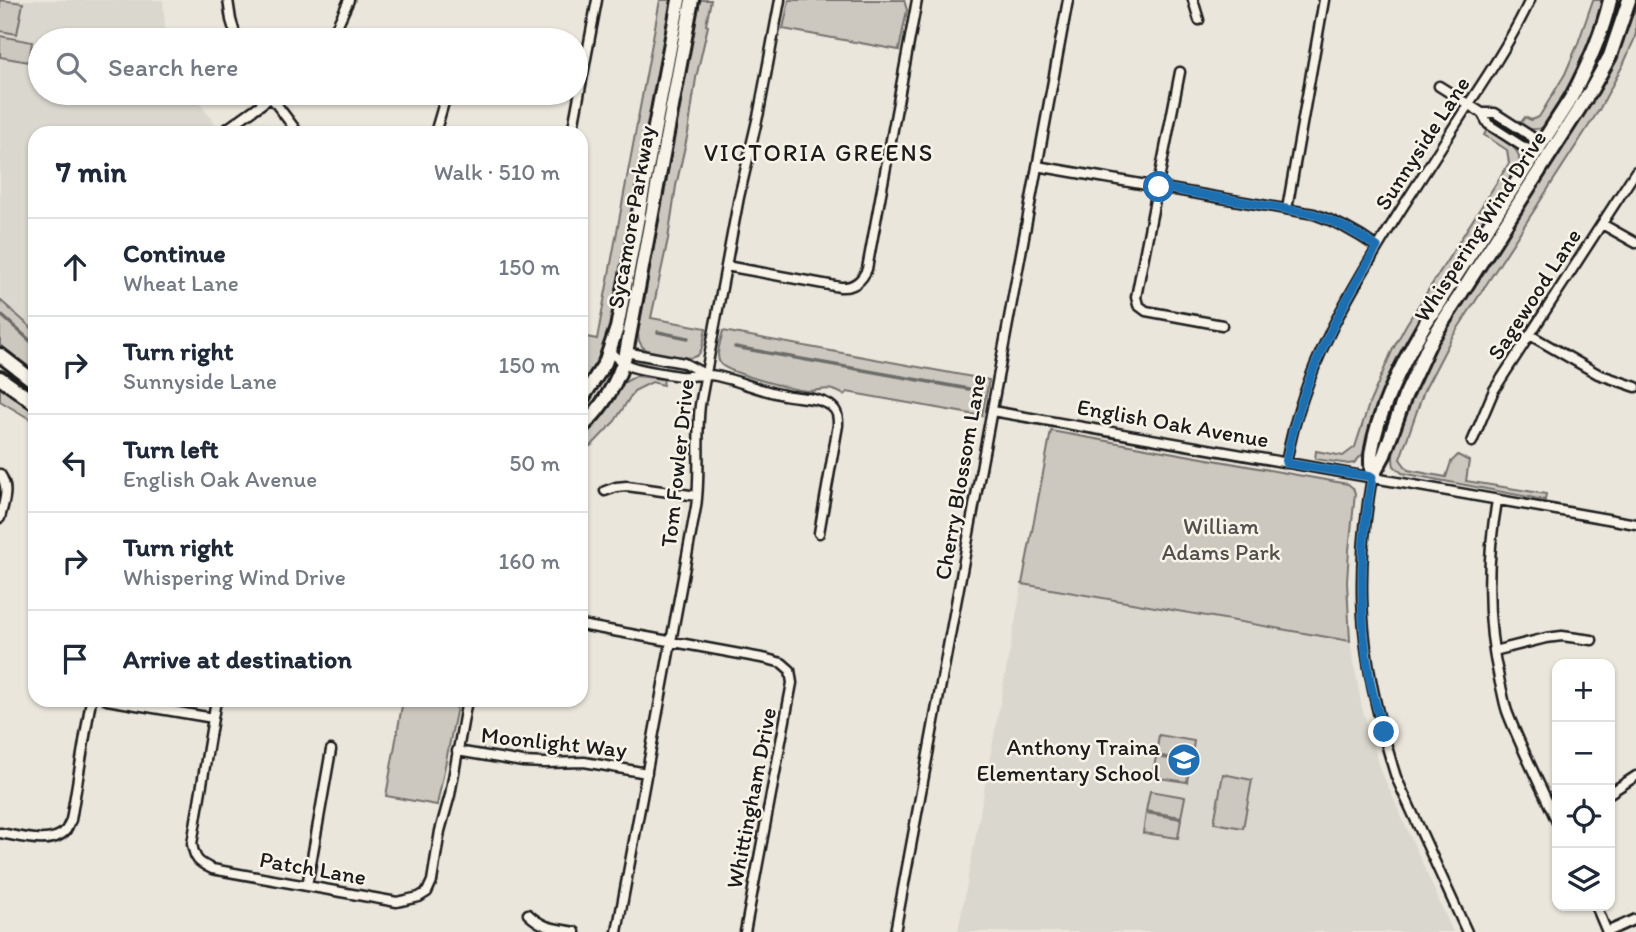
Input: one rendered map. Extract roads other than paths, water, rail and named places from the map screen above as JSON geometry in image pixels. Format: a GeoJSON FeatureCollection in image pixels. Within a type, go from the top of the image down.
{"type":"FeatureCollection","features":[{"type":"Feature","properties":{"kind":"main road","name":"Sycamore Parkway"},"geometry":{"type":"LineString","coordinates":[[588,390],[610,352],[617,328],[678,0]]}},
{"type":"Feature","properties":{"kind":"main road","name":"Sycamore Parkway"},"geometry":{"type":"LineString","coordinates":[[588,421],[609,393],[625,358],[692,0]]}},
{"type":"Feature","properties":{"kind":"main road","name":"Whispering Wind Drive"},"geometry":{"type":"LineString","coordinates":[[1372,477],[1384,455],[1409,384],[1430,342],[1543,153],[1584,73],[1597,43],[1610,0]]}},
{"type":"Feature","properties":{"kind":"main road","name":"Whispering Wind Drive"},"geometry":{"type":"LineString","coordinates":[[1543,153],[1604,68],[1629,0]]}},
{"type":"Feature","properties":{"kind":"main road"},"geometry":{"type":"LineString","coordinates":[[0,355],[28,377]]}},
{"type":"Feature","properties":{"kind":"main road"},"geometry":{"type":"LineString","coordinates":[[0,378],[28,398]]}},
{"type":"Feature","properties":{"kind":"street"},"geometry":{"type":"LineString","coordinates":[[228,0],[233,28]]}},
{"type":"Feature","properties":{"kind":"street"},"geometry":{"type":"LineString","coordinates":[[334,28],[349,0]]}},
{"type":"Feature","properties":{"kind":"street"},"geometry":{"type":"LineString","coordinates":[[588,48],[597,0]]}},
{"type":"Feature","properties":{"kind":"street","name":"Tom Fowler Drive"},"geometry":{"type":"LineString","coordinates":[[617,932],[697,496],[698,420],[706,374],[780,0]]}},
{"type":"Feature","properties":{"kind":"street"},"geometry":{"type":"LineString","coordinates":[[726,266],[840,287],[852,286],[865,275],[917,0]]}},
{"type":"Feature","properties":{"kind":"street","name":"Cherry Blossom Lane"},"geometry":{"type":"LineString","coordinates":[[895,932],[1068,0]]}},
{"type":"Feature","properties":{"kind":"street"},"geometry":{"type":"LineString","coordinates":[[1193,0],[1199,20]]}},
{"type":"Feature","properties":{"kind":"street"},"geometry":{"type":"LineString","coordinates":[[1287,209],[1324,0]]}},
{"type":"Feature","properties":{"kind":"street","name":"Sunnyside Lane"},"geometry":{"type":"LineString","coordinates":[[1286,463],[1311,372],[1330,330],[1377,247],[1490,74],[1530,0]]}},
{"type":"Feature","properties":{"kind":"street"},"geometry":{"type":"LineString","coordinates":[[1180,72],[1136,297],[1139,305],[1146,311],[1222,325]]}},
{"type":"Feature","properties":{"kind":"street"},"geometry":{"type":"LineString","coordinates":[[1439,86],[1482,113],[1488,124],[1525,148],[1543,153]]}},
{"type":"Feature","properties":{"kind":"street"},"geometry":{"type":"LineString","coordinates":[[230,126],[258,105]]}},
{"type":"Feature","properties":{"kind":"street"},"geometry":{"type":"LineString","coordinates":[[279,105],[293,126]]}},
{"type":"Feature","properties":{"kind":"street"},"geometry":{"type":"LineString","coordinates":[[437,126],[443,105]]}},
{"type":"Feature","properties":{"kind":"street"},"geometry":{"type":"LineString","coordinates":[[573,126],[577,105]]}},
{"type":"Feature","properties":{"kind":"street"},"geometry":{"type":"LineString","coordinates":[[1482,113],[1495,113],[1532,137],[1543,153]]}},
{"type":"Feature","properties":{"kind":"street"},"geometry":{"type":"LineString","coordinates":[[1037,166],[1314,214],[1335,221],[1377,247]]}},
{"type":"Feature","properties":{"kind":"street","name":"Sagewood Lane"},"geometry":{"type":"LineString","coordinates":[[1472,442],[1494,390],[1636,171]]}},
{"type":"Feature","properties":{"kind":"street"},"geometry":{"type":"LineString","coordinates":[[1602,224],[1636,243]]}},
{"type":"Feature","properties":{"kind":"street"},"geometry":{"type":"LineString","coordinates":[[1530,335],[1598,373],[1636,387]]}},
{"type":"Feature","properties":{"kind":"street"},"geometry":{"type":"LineString","coordinates":[[610,352],[625,358],[684,363],[706,374],[770,392],[820,401],[835,409],[838,425],[819,533]]}},
{"type":"Feature","properties":{"kind":"street"},"geometry":{"type":"LineString","coordinates":[[625,358],[634,368],[681,376],[706,374]]}},
{"type":"Feature","properties":{"kind":"street","name":"English Oak Avenue"},"geometry":{"type":"LineString","coordinates":[[992,411],[1636,524]]}},
{"type":"Feature","properties":{"kind":"street","name":"Whispering Wind Drive"},"geometry":{"type":"LineString","coordinates":[[1372,477],[1362,546],[1361,582],[1365,644],[1371,683],[1396,777],[1467,932]]}},
{"type":"Feature","properties":{"kind":"street"},"geometry":{"type":"LineString","coordinates":[[0,518],[6,488],[3,478]]}},
{"type":"Feature","properties":{"kind":"street"},"geometry":{"type":"LineString","coordinates":[[605,491],[627,486],[697,496]]}},
{"type":"Feature","properties":{"kind":"street"},"geometry":{"type":"LineString","coordinates":[[1497,501],[1488,569],[1488,606],[1494,651],[1508,713],[1552,808]]}},
{"type":"Feature","properties":{"kind":"street"},"geometry":{"type":"LineString","coordinates":[[588,626],[671,642]]}},
{"type":"Feature","properties":{"kind":"street"},"geometry":{"type":"LineString","coordinates":[[1494,651],[1562,636],[1592,640]]}},
{"type":"Feature","properties":{"kind":"street","name":"Whittingham Drive"},"geometry":{"type":"LineString","coordinates":[[671,642],[766,659],[782,663],[790,670],[792,682],[745,932]]}},
{"type":"Feature","properties":{"kind":"street"},"geometry":{"type":"LineString","coordinates":[[0,833],[37,840],[55,837],[65,831],[71,820],[89,707]]}},
{"type":"Feature","properties":{"kind":"street"},"geometry":{"type":"LineString","coordinates":[[146,707],[213,719],[215,707]]}},
{"type":"Feature","properties":{"kind":"street"},"geometry":{"type":"LineString","coordinates":[[457,751],[466,707]]}},
{"type":"Feature","properties":{"kind":"street","name":"Patch Lane"},"geometry":{"type":"LineString","coordinates":[[213,719],[192,844],[195,857],[202,864],[212,869],[397,902],[419,897],[427,892],[432,881],[457,751]]}},
{"type":"Feature","properties":{"kind":"street"},"geometry":{"type":"LineString","coordinates":[[307,886],[331,750]]}},
{"type":"Feature","properties":{"kind":"street","name":"Moonlight Way"},"geometry":{"type":"LineString","coordinates":[[457,751],[523,762],[584,761],[647,772]]}},
{"type":"Feature","properties":{"kind":"street"},"geometry":{"type":"LineString","coordinates":[[1615,790],[1636,776]]}},
{"type":"Feature","properties":{"kind":"street"},"geometry":{"type":"LineString","coordinates":[[1597,911],[1607,932],[1636,919]]}},
{"type":"Feature","properties":{"kind":"street"},"geometry":{"type":"LineString","coordinates":[[528,914],[549,928],[575,932]]}},
{"type":"Feature","properties":{"kind":"waterway"},"geometry":{"type":"LineString","coordinates":[[0,314],[28,339]]}},
{"type":"Feature","properties":{"kind":"waterway"},"geometry":{"type":"LineString","coordinates":[[658,332],[688,338]]}},
{"type":"Feature","properties":{"kind":"waterway"},"geometry":{"type":"LineString","coordinates":[[735,347],[969,389]]}},
{"type":"Feature","properties":{"kind":"place","name":"Anthony Traina Elementary School"},"geometry":{"type":"Point","coordinates":[1184,760]}},
{"type":"Feature","properties":{"kind":"district","name":"VICTORIA GREENS"},"geometry":{"type":"Point","coordinates":[819,152]}},
{"type":"Feature","properties":{"kind":"park label","name":"William Adams Park"},"geometry":{"type":"Point","coordinates":[1221,539]}}]}
